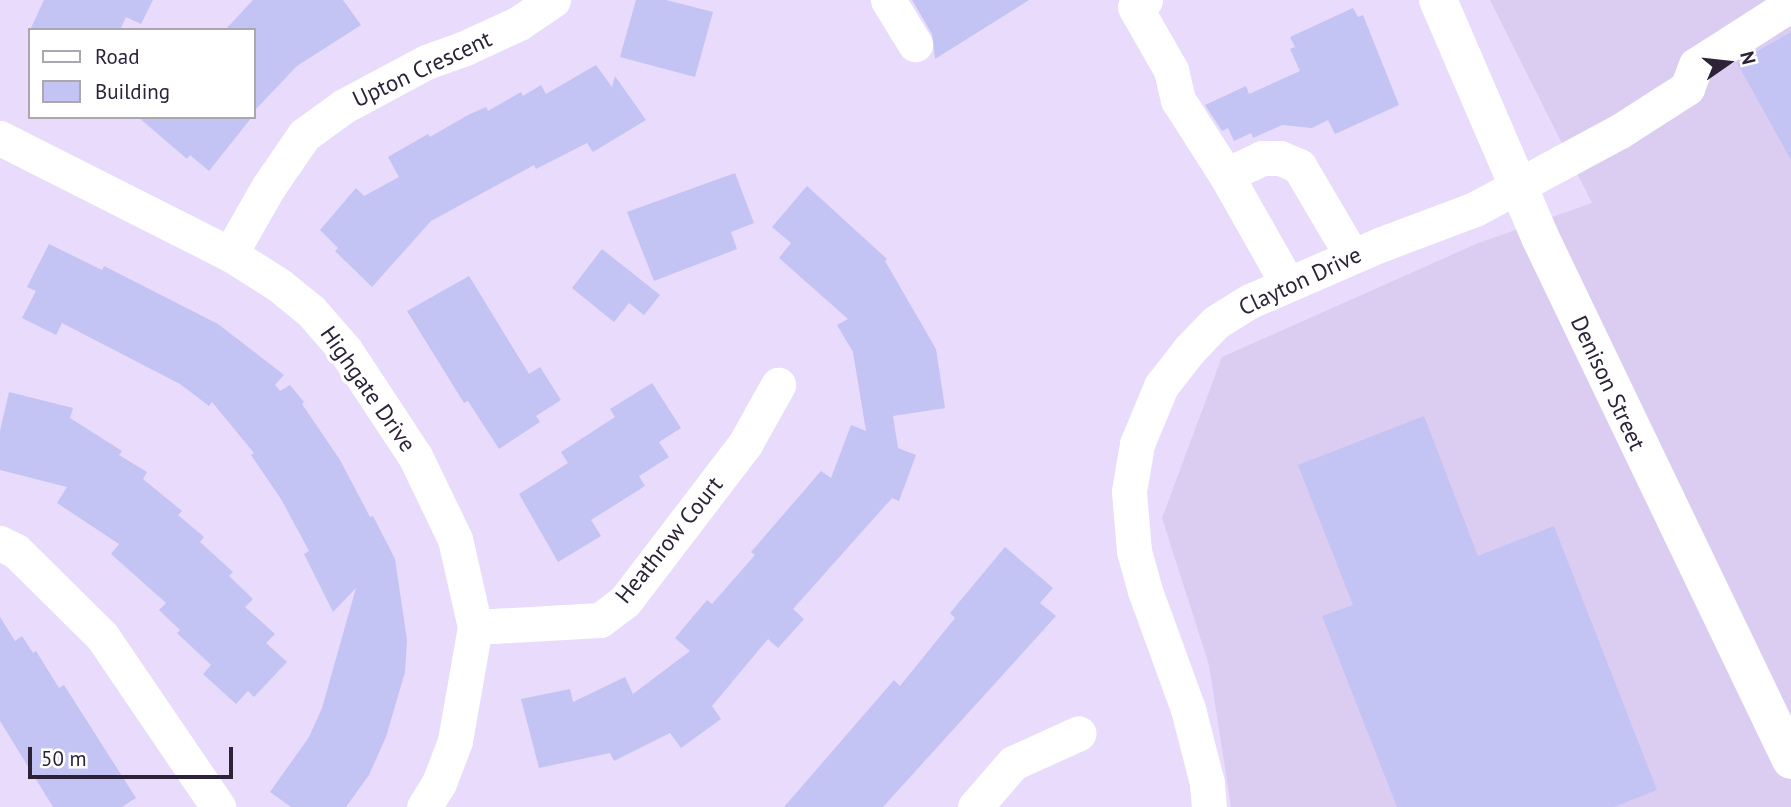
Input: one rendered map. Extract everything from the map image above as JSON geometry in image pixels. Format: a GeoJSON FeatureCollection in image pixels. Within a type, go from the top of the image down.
{"type":"FeatureCollection","features":[{"type":"Feature","properties":{"kind":"main road","name":"Denison Street"},"geometry":{"type":"LineString","coordinates":[[1438,0],[1517,184],[1657,486],[1783,728],[1791,760]]}},
{"type":"Feature","properties":{"kind":"street","name":"Upton Crescent"},"geometry":{"type":"LineString","coordinates":[[230,254],[269,186],[304,135],[344,106],[426,62],[465,48],[519,23],[553,0]]}},
{"type":"Feature","properties":{"kind":"street"},"geometry":{"type":"LineString","coordinates":[[888,0],[915,44]]}},
{"type":"Feature","properties":{"kind":"street"},"geometry":{"type":"LineString","coordinates":[[1145,0],[1135,7],[1171,70],[1178,100],[1226,175],[1287,283]]}},
{"type":"Feature","properties":{"kind":"street","name":"Clayton Drive"},"geometry":{"type":"LineString","coordinates":[[1209,807],[1207,783],[1188,709],[1145,591],[1134,551],[1129,491],[1137,444],[1161,386],[1189,350],[1216,322],[1250,301],[1352,256],[1475,209],[1517,184],[1620,131],[1687,88],[1696,65],[1791,4]]}},
{"type":"Feature","properties":{"kind":"street","name":"Highgate Drive"},"geometry":{"type":"LineString","coordinates":[[0,138],[230,254],[279,285],[311,311],[345,349],[415,456],[455,539],[475,627],[455,741],[439,783],[424,807]]}},
{"type":"Feature","properties":{"kind":"street"},"geometry":{"type":"LineString","coordinates":[[1226,175],[1262,158],[1280,159],[1299,166],[1352,256]]}},
{"type":"Feature","properties":{"kind":"street","name":"Heathrow Court"},"geometry":{"type":"LineString","coordinates":[[475,627],[600,620],[625,601],[745,444],[778,385]]}},
{"type":"Feature","properties":{"kind":"street"},"geometry":{"type":"LineString","coordinates":[[0,543],[16,551],[102,636],[218,807]]}},
{"type":"Feature","properties":{"kind":"street"},"geometry":{"type":"LineString","coordinates":[[975,807],[1013,763],[1079,733]]}},
{"type":"Feature","properties":{"kind":"shaded area"},"geometry":{"type":"Polygon","coordinates":[[[1490,0],[1791,0],[1791,807],[1231,807],[1209,665],[1162,518],[1222,357],[1476,244],[1592,203],[1490,0]]]}},
{"type":"Feature","properties":{"kind":"building"},"geometry":{"type":"Polygon","coordinates":[[[44,0],[153,0],[141,24],[126,17],[121,28],[31,28],[44,0]]]}},
{"type":"Feature","properties":{"kind":"building"},"geometry":{"type":"Polygon","coordinates":[[[253,0],[343,0],[361,25],[297,66],[256,109],[256,28],[227,28],[253,0]]]}},
{"type":"Feature","properties":{"kind":"building"},"geometry":{"type":"Polygon","coordinates":[[[636,0],[666,0],[713,12],[695,77],[620,57],[636,0]]]}},
{"type":"Feature","properties":{"kind":"building"},"geometry":{"type":"Polygon","coordinates":[[[912,0],[1029,0],[935,59],[932,34],[912,0]]]}},
{"type":"Feature","properties":{"kind":"building"},"geometry":{"type":"Polygon","coordinates":[[[1353,8],[1358,17],[1363,15],[1399,105],[1335,134],[1328,120],[1312,128],[1282,125],[1253,138],[1251,133],[1234,141],[1228,128],[1222,131],[1205,105],[1246,86],[1249,94],[1300,71],[1290,49],[1295,47],[1290,37],[1353,8]]]}},
{"type":"Feature","properties":{"kind":"building"},"geometry":{"type":"Polygon","coordinates":[[[1791,32],[1791,160],[1737,63],[1791,32]]]}},
{"type":"Feature","properties":{"kind":"building"},"geometry":{"type":"Polygon","coordinates":[[[596,65],[612,87],[615,76],[646,120],[593,152],[587,143],[536,169],[534,165],[431,221],[372,287],[335,251],[338,248],[320,230],[356,188],[364,196],[399,177],[388,157],[428,134],[430,137],[486,107],[488,111],[521,92],[523,96],[541,85],[546,94],[596,65]]]}},
{"type":"Feature","properties":{"kind":"building"},"geometry":{"type":"Polygon","coordinates":[[[140,119],[250,119],[209,171],[190,155],[187,159],[140,119]]]}},
{"type":"Feature","properties":{"kind":"building"},"geometry":{"type":"Polygon","coordinates":[[[735,173],[754,223],[731,232],[737,249],[654,281],[627,212],[735,173]]]}},
{"type":"Feature","properties":{"kind":"building"},"geometry":{"type":"Polygon","coordinates":[[[807,186],[887,259],[885,261],[936,349],[945,408],[893,416],[898,448],[916,455],[899,501],[892,498],[793,609],[804,619],[778,648],[768,639],[712,706],[721,719],[681,748],[670,733],[614,761],[610,753],[539,768],[521,699],[570,689],[573,702],[625,677],[633,694],[690,651],[675,638],[707,600],[712,604],[755,555],[751,552],[821,471],[831,478],[851,425],[866,431],[853,352],[837,325],[848,319],[779,258],[791,243],[772,227],[807,186]]]}},
{"type":"Feature","properties":{"kind":"building"},"geometry":{"type":"Polygon","coordinates":[[[49,244],[102,270],[104,266],[218,324],[284,375],[275,385],[280,391],[290,385],[304,402],[302,404],[340,460],[370,517],[373,516],[395,559],[407,640],[405,672],[386,737],[369,775],[346,807],[291,807],[270,792],[309,737],[322,708],[356,588],[333,612],[304,554],[309,551],[281,499],[251,455],[254,453],[212,402],[209,406],[180,384],[62,323],[56,335],[22,318],[36,291],[27,287],[49,244]]]}},
{"type":"Feature","properties":{"kind":"building"},"geometry":{"type":"Polygon","coordinates":[[[602,249],[660,295],[644,315],[629,303],[614,322],[572,288],[602,249]]]}},
{"type":"Feature","properties":{"kind":"building"},"geometry":{"type":"Polygon","coordinates":[[[469,276],[529,374],[540,367],[561,400],[536,416],[540,422],[499,449],[468,401],[464,403],[407,311],[469,276]]]}},
{"type":"Feature","properties":{"kind":"building"},"geometry":{"type":"Polygon","coordinates":[[[652,383],[681,428],[659,442],[669,457],[639,476],[645,486],[591,520],[601,536],[558,562],[519,494],[568,463],[561,452],[615,417],[610,409],[652,383]]]}},
{"type":"Feature","properties":{"kind":"building"},"geometry":{"type":"Polygon","coordinates":[[[9,392],[73,408],[70,418],[122,451],[119,455],[147,472],[143,479],[182,511],[178,515],[204,537],[200,542],[233,572],[229,576],[253,599],[245,607],[275,634],[266,643],[287,662],[254,697],[248,691],[236,704],[203,674],[211,665],[177,633],[180,630],[159,610],[166,603],[111,554],[119,544],[57,503],[67,487],[0,470],[0,431],[9,392]]]}},
{"type":"Feature","properties":{"kind":"building"},"geometry":{"type":"Polygon","coordinates":[[[1424,416],[1478,556],[1554,526],[1657,790],[1614,807],[1397,807],[1322,616],[1353,605],[1298,465],[1424,416]]]}},
{"type":"Feature","properties":{"kind":"building"},"geometry":{"type":"Polygon","coordinates":[[[1005,547],[1053,588],[1040,603],[1056,616],[883,807],[784,807],[894,680],[900,686],[955,618],[950,613],[1005,547]]]}},
{"type":"Feature","properties":{"kind":"building"},"geometry":{"type":"Polygon","coordinates":[[[0,617],[15,641],[22,636],[33,653],[36,651],[59,688],[64,685],[136,798],[122,807],[53,807],[0,721],[0,617]]]}}]}
